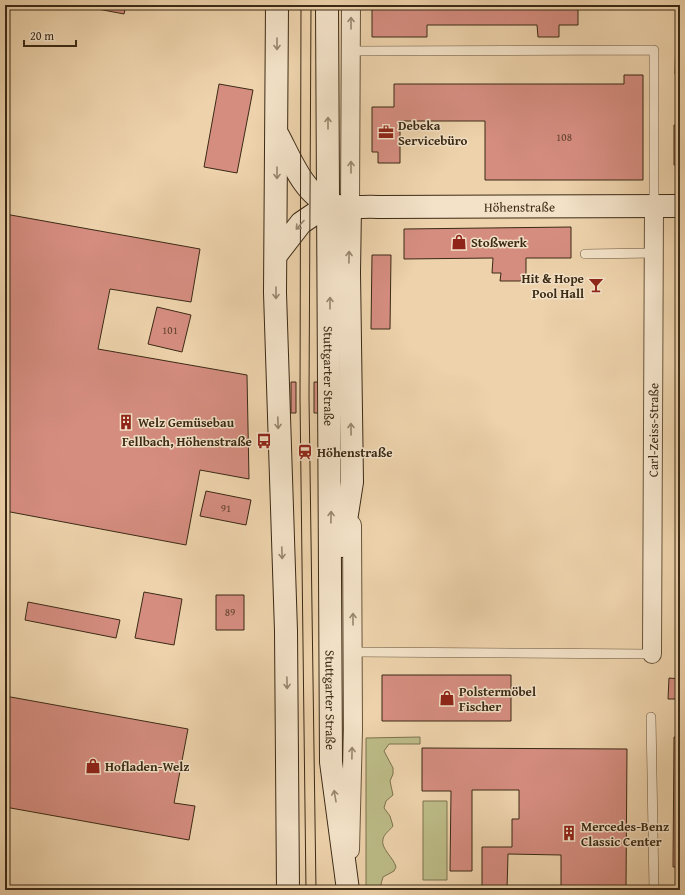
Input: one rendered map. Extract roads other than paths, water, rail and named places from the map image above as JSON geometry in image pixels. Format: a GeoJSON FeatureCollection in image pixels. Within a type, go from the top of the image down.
{"type":"FeatureCollection","features":[{"type":"Feature","properties":{"kind":"main road"},"geometry":{"type":"LineString","coordinates":[[277,5],[277,254],[275,293],[286,631],[288,890]]}},
{"type":"Feature","properties":{"kind":"main road","name":"Stuttgarter Straße"},"geometry":{"type":"LineString","coordinates":[[327,5],[331,484],[331,762],[348,890]]}},
{"type":"Feature","properties":{"kind":"main road"},"geometry":{"type":"LineString","coordinates":[[277,134],[302,180],[311,191],[329,204],[301,222],[277,254]]}},
{"type":"Feature","properties":{"kind":"main road","name":"Höhenstraße"},"geometry":{"type":"LineString","coordinates":[[329,204],[350,206],[680,206]]}},
{"type":"Feature","properties":{"kind":"main road"},"geometry":{"type":"LineString","coordinates":[[330,626],[352,482],[349,273],[350,206]]}},
{"type":"Feature","properties":{"kind":"street"},"geometry":{"type":"LineString","coordinates":[[350,206],[351,5]]}},
{"type":"Feature","properties":{"kind":"street","name":"Carl-Zeiss-Straße"},"geometry":{"type":"LineString","coordinates":[[652,654],[654,206]]}},
{"type":"Feature","properties":{"kind":"street","name":"Stuttgarter Straße"},"geometry":{"type":"LineString","coordinates":[[348,890],[353,652],[352,482]]}},
{"type":"Feature","properties":{"kind":"lane"},"geometry":{"type":"LineString","coordinates":[[351,51],[654,50],[654,206]]}},
{"type":"Feature","properties":{"kind":"lane"},"geometry":{"type":"LineString","coordinates":[[585,254],[654,253]]}},
{"type":"Feature","properties":{"kind":"lane"},"geometry":{"type":"LineString","coordinates":[[353,652],[652,654]]}},
{"type":"Feature","properties":{"kind":"lane"},"geometry":{"type":"LineString","coordinates":[[651,716],[654,890]]}},
{"type":"Feature","properties":{"kind":"tram line"},"geometry":{"type":"LineString","coordinates":[[301,5],[300,398],[306,890]]}},
{"type":"Feature","properties":{"kind":"tram line"},"geometry":{"type":"LineString","coordinates":[[311,5],[309,397],[316,890]]}},
{"type":"Feature","properties":{"kind":"place","name":"Debeka Servicebüro"},"geometry":{"type":"Point","coordinates":[386,132]}},
{"type":"Feature","properties":{"kind":"place","name":"Stoßwerk"},"geometry":{"type":"Point","coordinates":[459,242]}},
{"type":"Feature","properties":{"kind":"place","name":"Hit & Hope Pool Hall"},"geometry":{"type":"Point","coordinates":[596,285]}},
{"type":"Feature","properties":{"kind":"place","name":"Welz Gemüsebau"},"geometry":{"type":"Point","coordinates":[126,422]}},
{"type":"Feature","properties":{"kind":"place","name":"Fellbach, Höhenstraße"},"geometry":{"type":"Point","coordinates":[264,441]}},
{"type":"Feature","properties":{"kind":"place","name":"Höhenstraße"},"geometry":{"type":"Point","coordinates":[305,452]}},
{"type":"Feature","properties":{"kind":"place","name":"Polstermöbel Fischer"},"geometry":{"type":"Point","coordinates":[447,698]}},
{"type":"Feature","properties":{"kind":"place","name":"Hofladen-Welz"},"geometry":{"type":"Point","coordinates":[93,766]}},
{"type":"Feature","properties":{"kind":"place","name":"Mercedes-Benz Classic Center"},"geometry":{"type":"Point","coordinates":[569,833]}}]}
